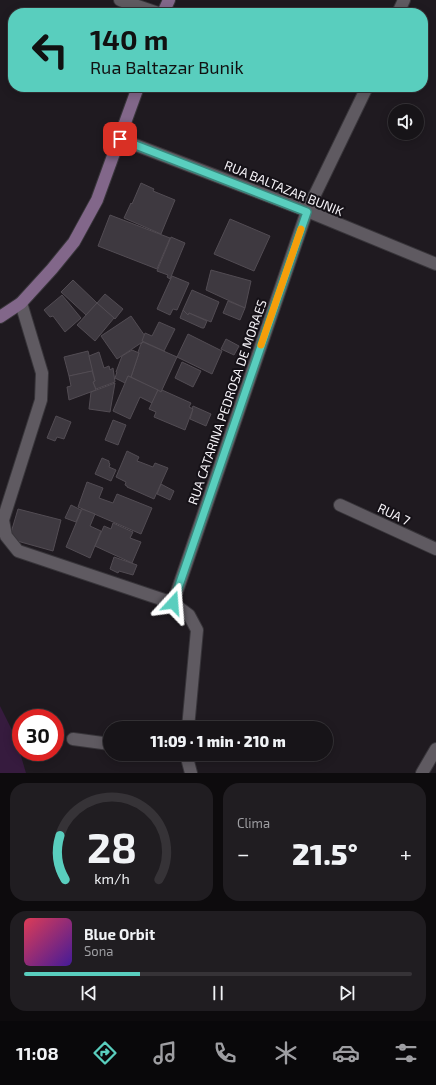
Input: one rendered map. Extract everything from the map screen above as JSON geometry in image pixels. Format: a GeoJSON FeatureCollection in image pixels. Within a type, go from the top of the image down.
{"type":"FeatureCollection","features":[{"type":"Feature","properties":{"kind":"main road"},"geometry":{"type":"LineString","coordinates":[[0,317],[21,303],[52,270],[74,242],[97,200],[136,92]]}},
{"type":"Feature","properties":{"kind":"street"},"geometry":{"type":"LineString","coordinates":[[120,0],[143,8]]}},
{"type":"Feature","properties":{"kind":"street","name":"RUA CATARINA PEDROSA DE MORAES"},"geometry":{"type":"LineString","coordinates":[[173,603],[307,212],[365,92]]}},
{"type":"Feature","properties":{"kind":"street","name":"RUA BALTAZAR BUNIK"},"geometry":{"type":"LineString","coordinates":[[120,139],[436,264]]}},
{"type":"Feature","properties":{"kind":"street"},"geometry":{"type":"LineString","coordinates":[[21,303],[42,373],[41,400],[3,520],[6,536],[18,551],[173,603],[189,615],[197,630],[189,721]]}},
{"type":"Feature","properties":{"kind":"street","name":"RUA 7"},"geometry":{"type":"LineString","coordinates":[[340,505],[436,549]]}},
{"type":"Feature","properties":{"kind":"street"},"geometry":{"type":"LineString","coordinates":[[73,739],[103,743]]}},
{"type":"Feature","properties":{"kind":"street"},"geometry":{"type":"LineString","coordinates":[[422,773],[436,749]]}},
{"type":"Feature","properties":{"kind":"street"},"geometry":{"type":"LineString","coordinates":[[188,761],[191,773]]}},
{"type":"Feature","properties":{"kind":"shaded area"},"geometry":{"type":"Polygon","coordinates":[[[0,706],[12,730],[12,761],[22,761],[26,773],[0,773],[0,706]]]}},
{"type":"Feature","properties":{"kind":"building"},"geometry":{"type":"Polygon","coordinates":[[[141,183],[154,189],[153,191],[175,200],[161,234],[124,218],[141,183]]]}},
{"type":"Feature","properties":{"kind":"building"},"geometry":{"type":"Polygon","coordinates":[[[110,215],[170,238],[157,269],[98,246],[110,215]]]}},
{"type":"Feature","properties":{"kind":"building"},"geometry":{"type":"Polygon","coordinates":[[[230,219],[270,236],[254,271],[214,254],[230,219]]]}},
{"type":"Feature","properties":{"kind":"building"},"geometry":{"type":"Polygon","coordinates":[[[171,237],[185,243],[170,279],[167,277],[168,275],[157,271],[171,237]]]}},
{"type":"Feature","properties":{"kind":"building"},"geometry":{"type":"Polygon","coordinates":[[[211,270],[251,281],[245,308],[206,290],[211,270]]]}},
{"type":"Feature","properties":{"kind":"building"},"geometry":{"type":"Polygon","coordinates":[[[172,276],[189,283],[177,310],[173,309],[170,315],[157,309],[172,276]]]}},
{"type":"Feature","properties":{"kind":"building"},"geometry":{"type":"Polygon","coordinates":[[[73,280],[97,303],[86,315],[61,292],[73,280]]]}},
{"type":"Feature","properties":{"kind":"building"},"geometry":{"type":"Polygon","coordinates":[[[192,290],[219,302],[211,322],[189,313],[188,315],[183,310],[192,290]]]}},
{"type":"Feature","properties":{"kind":"building"},"geometry":{"type":"Polygon","coordinates":[[[105,294],[123,309],[115,319],[97,303],[105,294]]]}},
{"type":"Feature","properties":{"kind":"building"},"geometry":{"type":"Polygon","coordinates":[[[62,295],[81,318],[65,332],[53,316],[50,317],[44,310],[62,295]]]}},
{"type":"Feature","properties":{"kind":"building"},"geometry":{"type":"Polygon","coordinates":[[[228,301],[245,308],[240,320],[223,313],[228,301]]]}},
{"type":"Feature","properties":{"kind":"building"},"geometry":{"type":"Polygon","coordinates":[[[97,303],[114,318],[95,341],[77,325],[97,303]]]}},
{"type":"Feature","properties":{"kind":"building"},"geometry":{"type":"Polygon","coordinates":[[[183,310],[188,315],[189,313],[207,321],[204,328],[180,318],[183,310]]]}},
{"type":"Feature","properties":{"kind":"building"},"geometry":{"type":"Polygon","coordinates":[[[131,316],[147,339],[117,359],[101,336],[131,316]]]}},
{"type":"Feature","properties":{"kind":"building"},"geometry":{"type":"Polygon","coordinates":[[[159,322],[175,329],[164,351],[142,341],[145,333],[152,336],[159,322]]]}},
{"type":"Feature","properties":{"kind":"building"},"geometry":{"type":"Polygon","coordinates":[[[188,334],[222,351],[212,374],[177,357],[188,334]]]}},
{"type":"Feature","properties":{"kind":"building"},"geometry":{"type":"Polygon","coordinates":[[[226,339],[239,346],[234,355],[221,349],[226,339]]]}},
{"type":"Feature","properties":{"kind":"building"},"geometry":{"type":"Polygon","coordinates":[[[143,342],[177,357],[161,392],[131,377],[139,353],[138,352],[143,342]]]}},
{"type":"Feature","properties":{"kind":"building"},"geometry":{"type":"Polygon","coordinates":[[[132,350],[139,353],[131,377],[128,376],[125,383],[115,378],[116,372],[122,356],[132,350]]]}},
{"type":"Feature","properties":{"kind":"building"},"geometry":{"type":"Polygon","coordinates":[[[88,351],[93,371],[69,376],[64,357],[88,351]]]}},
{"type":"Feature","properties":{"kind":"building"},"geometry":{"type":"Polygon","coordinates":[[[99,352],[104,368],[109,366],[110,370],[113,368],[115,382],[96,389],[93,382],[95,381],[89,356],[99,352]]]}},
{"type":"Feature","properties":{"kind":"building"},"geometry":{"type":"Polygon","coordinates":[[[182,362],[201,371],[193,387],[175,378],[182,362]]]}},
{"type":"Feature","properties":{"kind":"building"},"geometry":{"type":"Polygon","coordinates":[[[92,371],[95,381],[93,382],[96,390],[69,400],[67,387],[71,386],[69,376],[92,371]]]}},
{"type":"Feature","properties":{"kind":"building"},"geometry":{"type":"Polygon","coordinates":[[[128,376],[158,390],[152,403],[140,397],[130,419],[113,411],[128,376]]]}},
{"type":"Feature","properties":{"kind":"building"},"geometry":{"type":"Polygon","coordinates":[[[115,383],[110,412],[89,409],[91,392],[115,383]]]}},
{"type":"Feature","properties":{"kind":"building"},"geometry":{"type":"Polygon","coordinates":[[[158,390],[161,392],[162,390],[191,403],[189,407],[193,409],[185,430],[154,417],[156,412],[149,409],[158,390]]]}},
{"type":"Feature","properties":{"kind":"building"},"geometry":{"type":"Polygon","coordinates":[[[193,406],[211,414],[206,426],[190,419],[193,406]]]}},
{"type":"Feature","properties":{"kind":"building"},"geometry":{"type":"Polygon","coordinates":[[[56,416],[71,422],[64,439],[57,437],[55,441],[47,438],[56,416]]]}},
{"type":"Feature","properties":{"kind":"building"},"geometry":{"type":"Polygon","coordinates":[[[113,420],[126,425],[118,445],[105,440],[113,420]]]}},
{"type":"Feature","properties":{"kind":"building"},"geometry":{"type":"Polygon","coordinates":[[[127,451],[139,457],[137,461],[153,467],[155,463],[168,468],[154,499],[127,487],[125,485],[126,482],[116,477],[127,451]]]}},
{"type":"Feature","properties":{"kind":"building"},"geometry":{"type":"Polygon","coordinates":[[[102,458],[109,461],[109,467],[116,470],[111,481],[95,474],[102,458]]]}},
{"type":"Feature","properties":{"kind":"building"},"geometry":{"type":"Polygon","coordinates":[[[87,482],[103,488],[99,498],[113,503],[117,494],[152,508],[141,534],[78,507],[87,482]]]}},
{"type":"Feature","properties":{"kind":"building"},"geometry":{"type":"Polygon","coordinates":[[[161,484],[174,491],[170,500],[157,494],[161,484]]]}},
{"type":"Feature","properties":{"kind":"building"},"geometry":{"type":"Polygon","coordinates":[[[71,505],[81,510],[76,522],[65,518],[71,505]]]}},
{"type":"Feature","properties":{"kind":"building"},"geometry":{"type":"Polygon","coordinates":[[[18,509],[61,520],[53,551],[10,539],[18,509]]]}},
{"type":"Feature","properties":{"kind":"building"},"geometry":{"type":"Polygon","coordinates":[[[82,509],[95,514],[90,526],[101,531],[90,558],[66,547],[82,509]]]}},
{"type":"Feature","properties":{"kind":"building"},"geometry":{"type":"Polygon","coordinates":[[[113,523],[133,532],[130,538],[141,542],[132,563],[95,546],[104,526],[111,529],[113,523]]]}},
{"type":"Feature","properties":{"kind":"building"},"geometry":{"type":"Polygon","coordinates":[[[114,557],[137,565],[133,575],[119,571],[118,573],[110,569],[114,557]]]}},
{"type":"Feature","properties":{"kind":"slow traffic"},"geometry":{"type":"LineString","coordinates":[[261,345],[301,229]]}},
{"type":"Feature","properties":{"kind":"route"},"geometry":{"type":"LineString","coordinates":[[120,139],[307,212],[173,603]]}}]}
